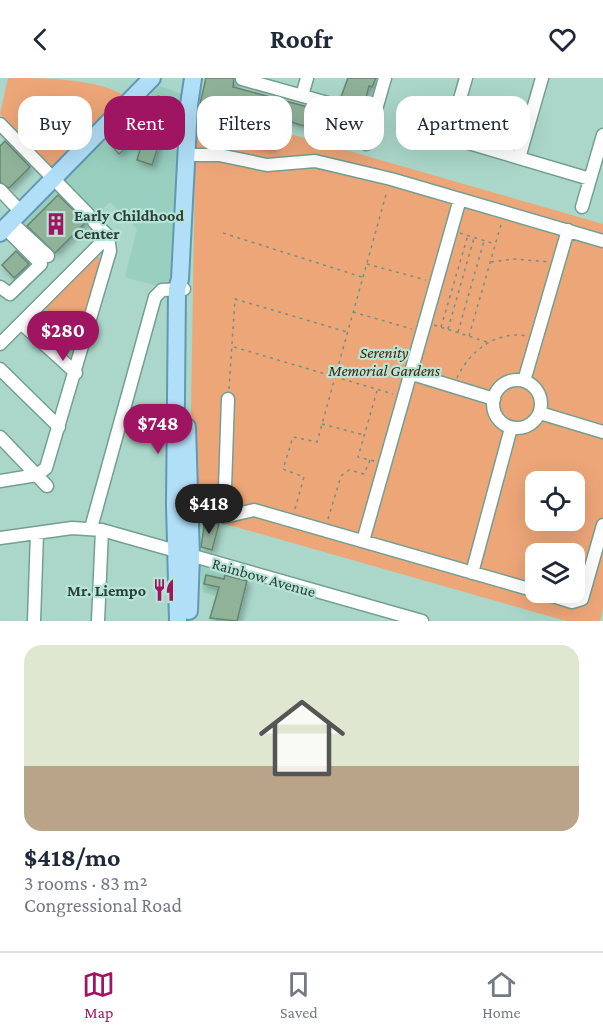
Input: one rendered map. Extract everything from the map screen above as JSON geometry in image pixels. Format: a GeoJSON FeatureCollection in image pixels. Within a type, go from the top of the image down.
{"type":"FeatureCollection","features":[{"type":"Feature","properties":{"kind":"main road"},"geometry":{"type":"LineString","coordinates":[[9,224],[152,78]]}},
{"type":"Feature","properties":{"kind":"main road"},"geometry":{"type":"LineString","coordinates":[[188,621],[185,555],[175,505],[180,286],[188,155],[189,82]]}},
{"type":"Feature","properties":{"kind":"main road"},"geometry":{"type":"LineString","coordinates":[[178,621],[189,507],[180,286]]}},
{"type":"Feature","properties":{"kind":"street"},"geometry":{"type":"LineString","coordinates":[[242,79],[302,96],[307,78]]}},
{"type":"Feature","properties":{"kind":"street"},"geometry":{"type":"LineString","coordinates":[[380,96],[385,78]]}},
{"type":"Feature","properties":{"kind":"street"},"geometry":{"type":"LineString","coordinates":[[466,78],[452,135],[455,139],[590,179]]}},
{"type":"Feature","properties":{"kind":"street"},"geometry":{"type":"LineString","coordinates":[[519,158],[542,78]]}},
{"type":"Feature","properties":{"kind":"street"},"geometry":{"type":"LineString","coordinates":[[0,124],[108,236],[110,251],[76,374],[46,468],[37,475],[0,481]]}},
{"type":"Feature","properties":{"kind":"street"},"geometry":{"type":"LineString","coordinates":[[582,207],[603,135]]}},
{"type":"Feature","properties":{"kind":"street"},"geometry":{"type":"LineString","coordinates":[[188,155],[219,155],[267,165],[315,161],[391,179],[603,241]]}},
{"type":"Feature","properties":{"kind":"street"},"geometry":{"type":"LineString","coordinates":[[0,190],[9,224],[41,263],[9,295],[0,287]]}},
{"type":"Feature","properties":{"kind":"street"},"geometry":{"type":"LineString","coordinates":[[363,541],[460,199]]}},
{"type":"Feature","properties":{"kind":"street"},"geometry":{"type":"LineString","coordinates":[[9,224],[48,256]]}},
{"type":"Feature","properties":{"kind":"street"},"geometry":{"type":"LineString","coordinates":[[524,381],[568,230]]}},
{"type":"Feature","properties":{"kind":"street"},"geometry":{"type":"LineString","coordinates":[[0,344],[108,236]]}},
{"type":"Feature","properties":{"kind":"street"},"geometry":{"type":"LineString","coordinates":[[98,621],[97,529],[154,297],[162,290],[180,286]]}},
{"type":"Feature","properties":{"kind":"street"},"geometry":{"type":"LineString","coordinates":[[21,323],[76,374]]}},
{"type":"Feature","properties":{"kind":"street"},"geometry":{"type":"LineString","coordinates":[[0,369],[59,427]]}},
{"type":"Feature","properties":{"kind":"street"},"geometry":{"type":"LineString","coordinates":[[409,373],[494,399]]}},
{"type":"Feature","properties":{"kind":"street"},"geometry":{"type":"LineString","coordinates":[[524,381],[539,393],[540,413],[535,421],[526,427],[511,428],[502,423],[495,414],[494,399],[505,383],[524,381]]}},
{"type":"Feature","properties":{"kind":"street"},"geometry":{"type":"LineString","coordinates":[[224,517],[228,399]]}},
{"type":"Feature","properties":{"kind":"street"},"geometry":{"type":"LineString","coordinates":[[540,413],[603,432]]}},
{"type":"Feature","properties":{"kind":"street"},"geometry":{"type":"LineString","coordinates":[[472,573],[511,428]]}},
{"type":"Feature","properties":{"kind":"street"},"geometry":{"type":"LineString","coordinates":[[0,437],[47,486]]}},
{"type":"Feature","properties":{"kind":"street"},"geometry":{"type":"LineString","coordinates":[[189,507],[224,517],[250,510],[525,588]]}},
{"type":"Feature","properties":{"kind":"street"},"geometry":{"type":"LineString","coordinates":[[585,588],[603,525]]}},
{"type":"Feature","properties":{"kind":"street","name":"Rainbow Avenue"},"geometry":{"type":"LineString","coordinates":[[0,538],[97,529],[422,621]]}},
{"type":"Feature","properties":{"kind":"street"},"geometry":{"type":"LineString","coordinates":[[34,621],[37,533]]}},
{"type":"Feature","properties":{"kind":"path"},"geometry":{"type":"LineString","coordinates":[[291,522],[304,477],[283,469],[293,437],[317,442],[391,179]]}},
{"type":"Feature","properties":{"kind":"path"},"geometry":{"type":"LineString","coordinates":[[468,336],[504,212]]}},
{"type":"Feature","properties":{"kind":"path"},"geometry":{"type":"LineString","coordinates":[[451,230],[495,244]]}},
{"type":"Feature","properties":{"kind":"path"},"geometry":{"type":"LineString","coordinates":[[222,233],[362,277]]}},
{"type":"Feature","properties":{"kind":"path"},"geometry":{"type":"LineString","coordinates":[[441,327],[468,236]]}},
{"type":"Feature","properties":{"kind":"path"},"geometry":{"type":"LineString","coordinates":[[448,329],[474,238]]}},
{"type":"Feature","properties":{"kind":"path"},"geometry":{"type":"LineString","coordinates":[[458,332],[484,241]]}},
{"type":"Feature","properties":{"kind":"path"},"geometry":{"type":"LineString","coordinates":[[490,262],[514,258],[558,264]]}},
{"type":"Feature","properties":{"kind":"path"},"geometry":{"type":"LineString","coordinates":[[366,264],[453,288]]}},
{"type":"Feature","properties":{"kind":"path"},"geometry":{"type":"LineString","coordinates":[[228,399],[235,299],[347,332]]}},
{"type":"Feature","properties":{"kind":"path"},"geometry":{"type":"LineString","coordinates":[[353,312],[423,327],[441,327],[488,342]]}},
{"type":"Feature","properties":{"kind":"path"},"geometry":{"type":"LineString","coordinates":[[453,387],[462,367],[488,342],[502,337],[522,335],[537,339]]}},
{"type":"Feature","properties":{"kind":"path"},"geometry":{"type":"LineString","coordinates":[[232,346],[402,397]]}},
{"type":"Feature","properties":{"kind":"path"},"geometry":{"type":"LineString","coordinates":[[377,390],[358,457],[384,464]]}},
{"type":"Feature","properties":{"kind":"path"},"geometry":{"type":"LineString","coordinates":[[322,423],[364,436]]}},
{"type":"Feature","properties":{"kind":"path"},"geometry":{"type":"LineString","coordinates":[[325,531],[341,476],[349,470],[364,474],[370,460]]}},
{"type":"Feature","properties":{"kind":"shaded area"},"geometry":{"type":"Polygon","coordinates":[[[160,86],[181,94],[181,96],[150,96],[160,86]]]}},
{"type":"Feature","properties":{"kind":"shaded area"},"geometry":{"type":"Polygon","coordinates":[[[104,142],[104,150],[178,150],[172,285],[160,287],[125,277],[137,229],[110,202],[48,261],[16,229],[104,142]]]}},
{"type":"Feature","properties":{"kind":"shaded area"},"geometry":{"type":"Polygon","coordinates":[[[200,564],[233,572],[226,598],[203,593],[200,564]]]}},
{"type":"Feature","properties":{"kind":"green space"},"geometry":{"type":"Polygon","coordinates":[[[8,78],[56,79],[89,83],[124,96],[104,96],[104,122],[92,133],[92,96],[18,96],[18,134],[0,114],[8,78]]]}},
{"type":"Feature","properties":{"kind":"green space","name":"Serenity Memorial Gardens"},"geometry":{"type":"Polygon","coordinates":[[[196,107],[197,150],[292,150],[292,135],[304,138],[304,150],[346,150],[603,224],[603,609],[600,621],[566,621],[194,515],[191,409],[196,107]]]}},
{"type":"Feature","properties":{"kind":"green space"},"geometry":{"type":"Polygon","coordinates":[[[33,150],[73,150],[51,170],[33,150]]]}},
{"type":"Feature","properties":{"kind":"green space"},"geometry":{"type":"Polygon","coordinates":[[[95,255],[103,260],[79,342],[44,307],[95,255]]]}},
{"type":"Feature","properties":{"kind":"building"},"geometry":{"type":"Polygon","coordinates":[[[206,78],[234,78],[233,87],[267,96],[202,96],[206,78]]]}},
{"type":"Feature","properties":{"kind":"building"},"geometry":{"type":"Polygon","coordinates":[[[348,78],[376,78],[372,87],[369,86],[366,96],[341,96],[348,78]]]}},
{"type":"Feature","properties":{"kind":"building"},"geometry":{"type":"Polygon","coordinates":[[[292,103],[304,106],[304,126],[292,122],[292,103]]]}},
{"type":"Feature","properties":{"kind":"building"},"geometry":{"type":"Polygon","coordinates":[[[5,141],[30,167],[9,188],[0,182],[0,146],[5,141]]]}},
{"type":"Feature","properties":{"kind":"building"},"geometry":{"type":"Polygon","coordinates":[[[140,150],[157,150],[152,165],[137,160],[140,150]]]}},
{"type":"Feature","properties":{"kind":"building","name":"Early Childhood Center"},"geometry":{"type":"Polygon","coordinates":[[[58,195],[86,222],[55,253],[27,226],[58,195]]]}},
{"type":"Feature","properties":{"kind":"building"},"geometry":{"type":"Polygon","coordinates":[[[16,251],[29,264],[14,278],[2,265],[16,251]]]}},
{"type":"Feature","properties":{"kind":"building"},"geometry":{"type":"Polygon","coordinates":[[[205,520],[219,524],[212,550],[201,547],[205,520]]]}},
{"type":"Feature","properties":{"kind":"building"},"geometry":{"type":"Polygon","coordinates":[[[206,575],[224,579],[225,575],[247,581],[237,621],[210,618],[219,587],[204,584],[206,575]]]}},
{"type":"Feature","properties":{"kind":"place","name":"Early Childhood Center"},"geometry":{"type":"Point","coordinates":[56,224]}},
{"type":"Feature","properties":{"kind":"place","name":"Mr. Liempo"},"geometry":{"type":"Point","coordinates":[164,590]}}]}
